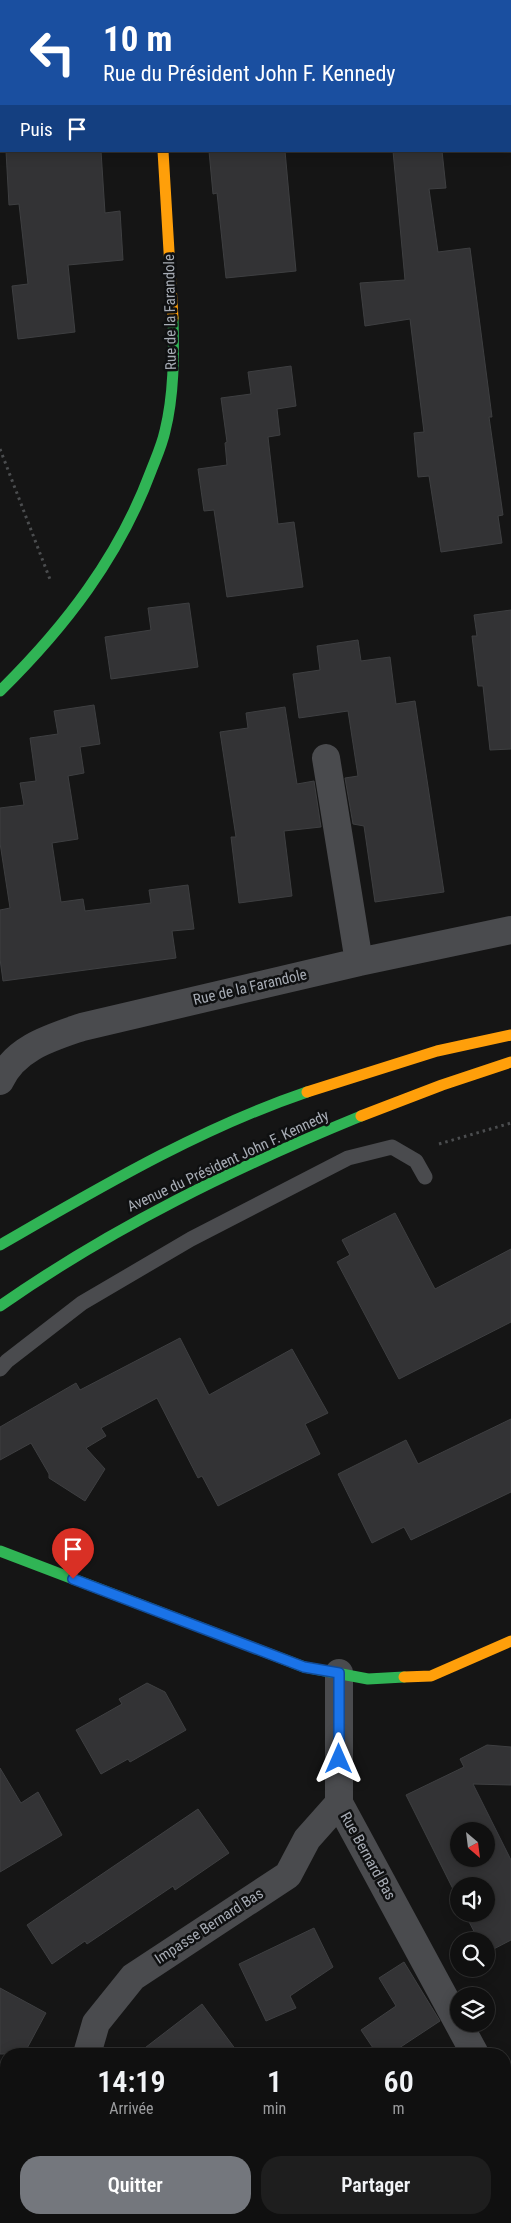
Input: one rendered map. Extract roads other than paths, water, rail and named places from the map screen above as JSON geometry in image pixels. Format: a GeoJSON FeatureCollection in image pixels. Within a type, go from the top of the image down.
{"type":"FeatureCollection","features":[{"type":"Feature","properties":{"kind":"street","name":"Rue de la Farandole"},"geometry":{"type":"LineString","coordinates":[[0,691],[66,620],[106,566],[143,497],[166,428],[173,352],[163,152]]}},
{"type":"Feature","properties":{"kind":"street"},"geometry":{"type":"LineString","coordinates":[[326,758],[359,962]]}},
{"type":"Feature","properties":{"kind":"street","name":"Rue de la Farandole"},"geometry":{"type":"LineString","coordinates":[[2,1067],[40,1041],[82,1027],[359,962],[511,930]]}},
{"type":"Feature","properties":{"kind":"street","name":"Avenue du Président John F. Kennedy"},"geometry":{"type":"LineString","coordinates":[[0,1245],[76,1202],[227,1123],[303,1093],[384,1067],[470,1042],[511,1035]]}},
{"type":"Feature","properties":{"kind":"street","name":"Avenue du Président John F. Kennedy"},"geometry":{"type":"LineString","coordinates":[[0,1306],[29,1285],[127,1224],[270,1154],[373,1111],[511,1062]]}},
{"type":"Feature","properties":{"kind":"street"},"geometry":{"type":"LineString","coordinates":[[0,1551],[304,1667],[368,1679],[431,1676],[511,1641]]}},
{"type":"Feature","properties":{"kind":"street","name":"Rue Bernard Bas"},"geometry":{"type":"LineString","coordinates":[[339,1673],[339,1803],[472,2048]]}},
{"type":"Feature","properties":{"kind":"street","name":"Impasse Bernard Bas"},"geometry":{"type":"LineString","coordinates":[[89,2048],[96,2023],[132,1976],[288,1875],[307,1839],[339,1803]]}},
{"type":"Feature","properties":{"kind":"lane"},"geometry":{"type":"LineString","coordinates":[[0,1369],[7,1360],[82,1303],[191,1239],[348,1158],[392,1147],[416,1161],[425,1177]]}}]}
